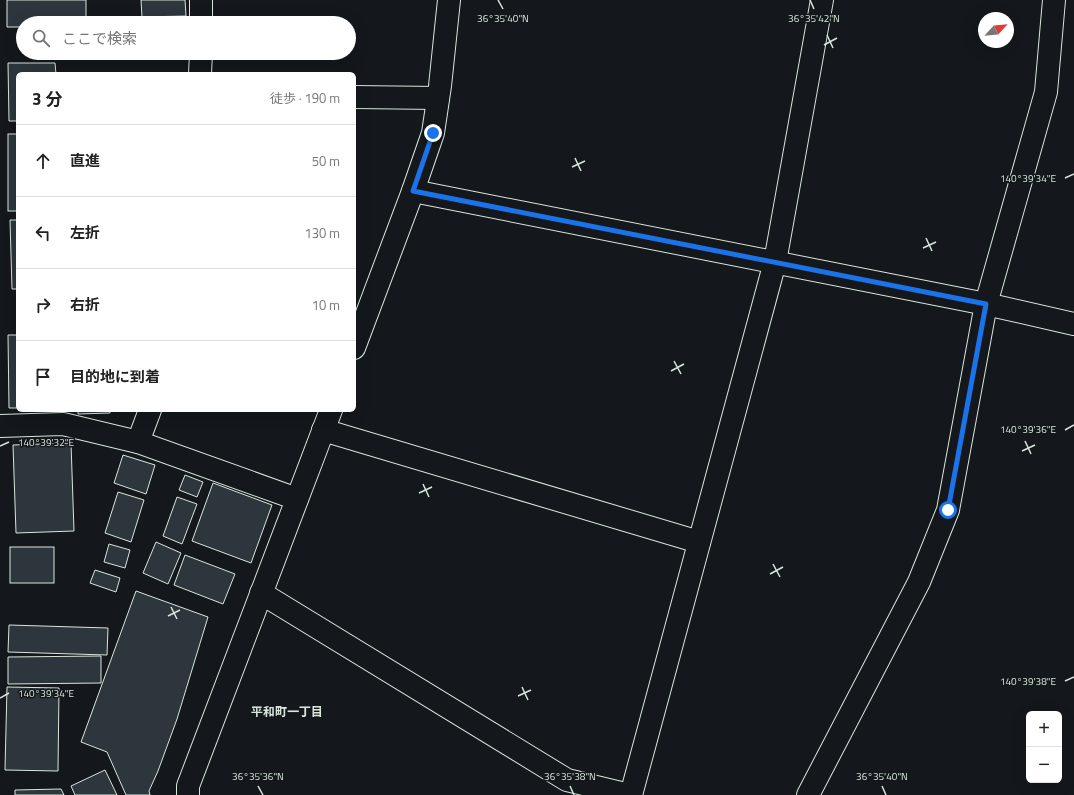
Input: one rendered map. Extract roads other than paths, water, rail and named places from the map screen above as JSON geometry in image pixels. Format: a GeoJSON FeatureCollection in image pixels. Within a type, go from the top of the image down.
{"type":"FeatureCollection","features":[{"type":"Feature","properties":{"kind":"street"},"geometry":{"type":"LineString","coordinates":[[201,0],[201,16]]}},
{"type":"Feature","properties":{"kind":"street"},"geometry":{"type":"LineString","coordinates":[[356,343],[413,191],[433,133],[449,0]]}},
{"type":"Feature","properties":{"kind":"street"},"geometry":{"type":"LineString","coordinates":[[261,593],[567,780],[630,795],[774,262],[822,0]]}},
{"type":"Feature","properties":{"kind":"street"},"geometry":{"type":"LineString","coordinates":[[808,795],[919,582],[948,510],[986,304],[1046,92],[1054,0]]}},
{"type":"Feature","properties":{"kind":"street"},"geometry":{"type":"LineString","coordinates":[[200,72],[201,60]]}},
{"type":"Feature","properties":{"kind":"street"},"geometry":{"type":"LineString","coordinates":[[356,97],[438,98]]}},
{"type":"Feature","properties":{"kind":"street"},"geometry":{"type":"LineString","coordinates":[[413,191],[986,304],[1074,324]]}},
{"type":"Feature","properties":{"kind":"street"},"geometry":{"type":"LineString","coordinates":[[138,442],[149,412]]}},
{"type":"Feature","properties":{"kind":"street"},"geometry":{"type":"LineString","coordinates":[[188,795],[188,786],[329,412]]}},
{"type":"Feature","properties":{"kind":"street"},"geometry":{"type":"LineString","coordinates":[[0,426],[64,424],[138,442],[297,499]]}},
{"type":"Feature","properties":{"kind":"street"},"geometry":{"type":"LineString","coordinates":[[323,430],[699,542]]}},
{"type":"Feature","properties":{"kind":"district","name":"平和町一丁目"},"geometry":{"type":"Point","coordinates":[287,711]}}]}
